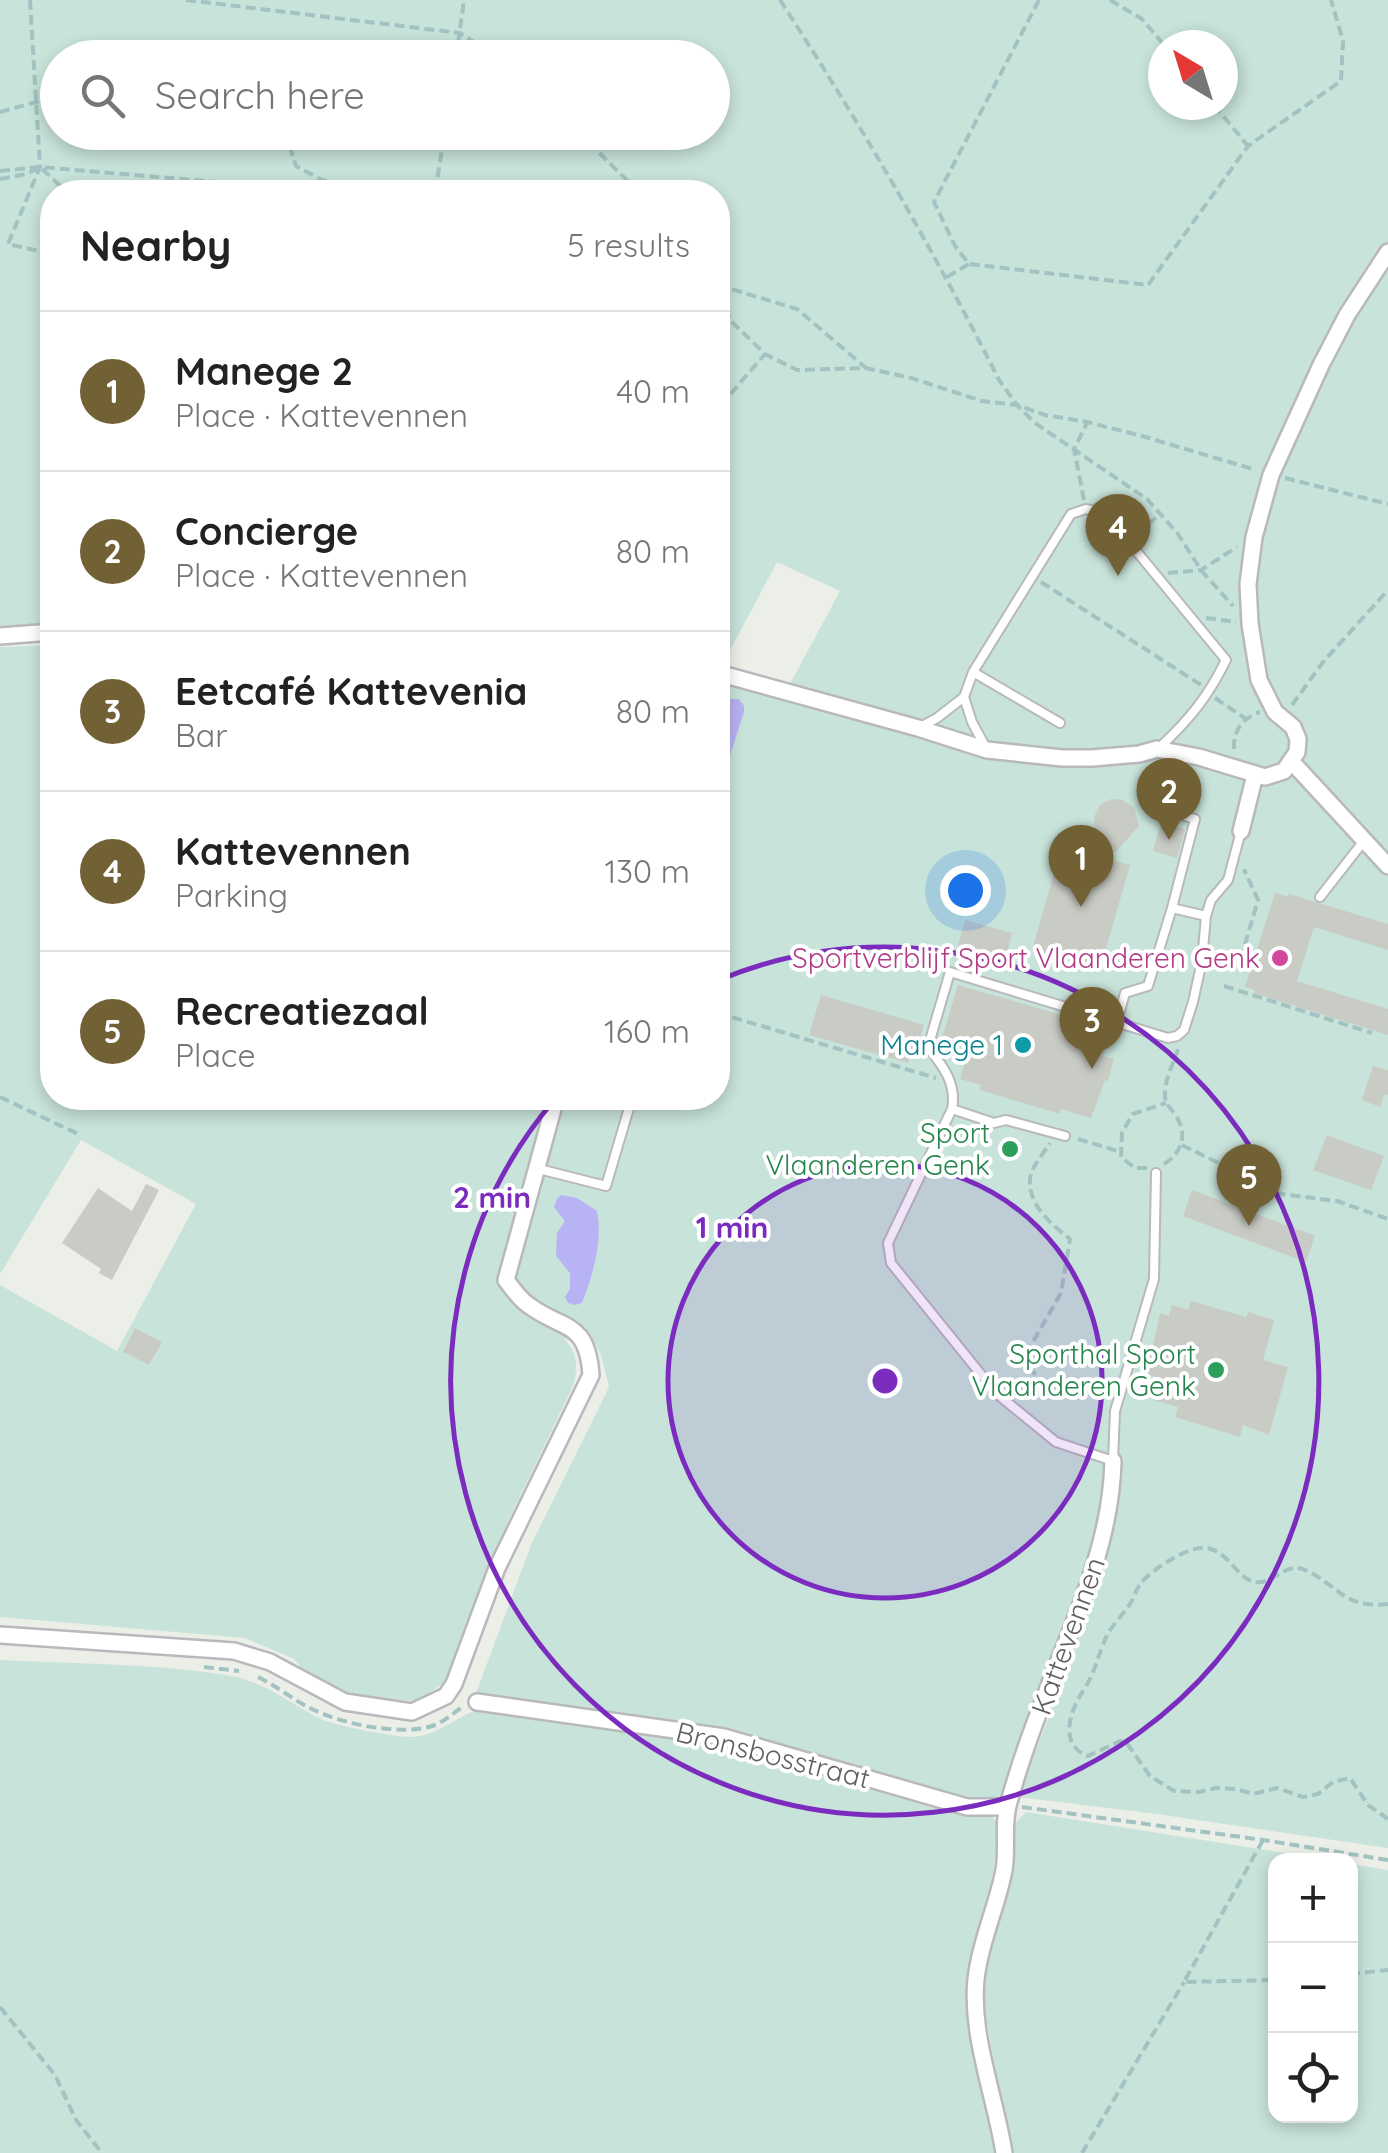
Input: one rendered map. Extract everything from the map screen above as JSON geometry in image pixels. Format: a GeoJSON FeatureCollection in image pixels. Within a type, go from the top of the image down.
{"type":"FeatureCollection","features":[{"type":"Feature","properties":{"kind":"street"},"geometry":{"type":"LineString","coordinates":[[730,676],[987,750],[1092,758],[1157,749],[1249,772],[1274,775],[1284,771],[1297,752],[1298,739],[1259,680],[1248,584],[1254,537],[1271,475],[1346,315],[1388,252]]}},
{"type":"Feature","properties":{"kind":"street"},"geometry":{"type":"LineString","coordinates":[[0,636],[40,633]]}},
{"type":"Feature","properties":{"kind":"street"},"geometry":{"type":"LineString","coordinates":[[1292,762],[1388,866]]}},
{"type":"Feature","properties":{"kind":"street"},"geometry":{"type":"LineString","coordinates":[[1241,831],[1249,772]]}},
{"type":"Feature","properties":{"kind":"street"},"geometry":{"type":"LineString","coordinates":[[0,1635],[234,1651],[270,1662],[346,1702],[412,1712],[446,1696],[497,1568],[591,1376],[589,1354],[573,1328],[526,1304],[506,1280],[552,1110]]}},
{"type":"Feature","properties":{"kind":"street","name":"Kattevennen"},"geometry":{"type":"LineString","coordinates":[[1004,2153],[981,2044],[975,1997],[977,1967],[1004,1869],[1007,1806],[1099,1553],[1113,1461]]}},
{"type":"Feature","properties":{"kind":"street","name":"Bronsbosstraat"},"geometry":{"type":"LineString","coordinates":[[477,1702],[724,1737],[967,1807],[1007,1806]]}},
{"type":"Feature","properties":{"kind":"lane"},"geometry":{"type":"LineString","coordinates":[[918,728],[964,698],[973,672],[1071,514],[1086,509],[1104,512],[1226,660],[1209,694],[1186,723],[1157,749]]}},
{"type":"Feature","properties":{"kind":"lane"},"geometry":{"type":"LineString","coordinates":[[973,672],[1060,724]]}},
{"type":"Feature","properties":{"kind":"lane"},"geometry":{"type":"LineString","coordinates":[[964,698],[987,750]]}},
{"type":"Feature","properties":{"kind":"lane"},"geometry":{"type":"LineString","coordinates":[[1117,1022],[1126,993],[1148,986],[1195,819],[1163,810]]}},
{"type":"Feature","properties":{"kind":"lane"},"geometry":{"type":"LineString","coordinates":[[1156,1173],[1154,1279],[1115,1412],[1113,1461],[1056,1442],[996,1393],[891,1263],[888,1243],[952,1109],[954,1097],[947,1071],[928,1047],[950,972],[1168,1038],[1177,1036],[1183,1032],[1194,1002],[1206,916],[1211,900],[1228,880],[1241,831]]}},
{"type":"Feature","properties":{"kind":"lane"},"geometry":{"type":"LineString","coordinates":[[1320,897],[1364,841]]}},
{"type":"Feature","properties":{"kind":"lane"},"geometry":{"type":"LineString","coordinates":[[1172,908],[1206,916]]}},
{"type":"Feature","properties":{"kind":"lane"},"geometry":{"type":"LineString","coordinates":[[952,1109],[994,1124],[1006,1120],[1060,1135]]}},
{"type":"Feature","properties":{"kind":"lane"},"geometry":{"type":"LineString","coordinates":[[535,1168],[606,1186],[628,1110]]}},
{"type":"Feature","properties":{"kind":"path"},"geometry":{"type":"LineString","coordinates":[[8,244],[40,166],[30,0]]}},
{"type":"Feature","properties":{"kind":"path"},"geometry":{"type":"LineString","coordinates":[[186,0],[460,33],[471,40]]}},
{"type":"Feature","properties":{"kind":"path"},"geometry":{"type":"LineString","coordinates":[[459,40],[464,0]]}},
{"type":"Feature","properties":{"kind":"path"},"geometry":{"type":"LineString","coordinates":[[780,0],[915,220],[999,380],[1016,404],[1036,423],[1147,499],[1250,624]]}},
{"type":"Feature","properties":{"kind":"path"},"geometry":{"type":"LineString","coordinates":[[969,264],[954,246],[934,202],[1039,0]]}},
{"type":"Feature","properties":{"kind":"path"},"geometry":{"type":"LineString","coordinates":[[1110,0],[1142,19],[1151,30]]}},
{"type":"Feature","properties":{"kind":"path"},"geometry":{"type":"LineString","coordinates":[[946,277],[969,264],[1148,285],[1248,146],[1341,81],[1343,40],[1331,0]]}},
{"type":"Feature","properties":{"kind":"path"},"geometry":{"type":"LineString","coordinates":[[0,112],[40,100]]}},
{"type":"Feature","properties":{"kind":"path"},"geometry":{"type":"LineString","coordinates":[[1226,120],[1248,146]]}},
{"type":"Feature","properties":{"kind":"path"},"geometry":{"type":"LineString","coordinates":[[290,150],[296,166],[322,180]]}},
{"type":"Feature","properties":{"kind":"path"},"geometry":{"type":"LineString","coordinates":[[437,180],[441,150]]}},
{"type":"Feature","properties":{"kind":"path"},"geometry":{"type":"LineString","coordinates":[[596,150],[626,180]]}},
{"type":"Feature","properties":{"kind":"path"},"geometry":{"type":"LineString","coordinates":[[0,179],[26,174],[40,166]]}},
{"type":"Feature","properties":{"kind":"path"},"geometry":{"type":"LineString","coordinates":[[40,166],[55,180]]}},
{"type":"Feature","properties":{"kind":"path"},"geometry":{"type":"LineString","coordinates":[[0,171],[40,166],[196,180]]}},
{"type":"Feature","properties":{"kind":"path"},"geometry":{"type":"LineString","coordinates":[[0,244],[40,251]]}},
{"type":"Feature","properties":{"kind":"path"},"geometry":{"type":"LineString","coordinates":[[730,287],[797,309],[866,368]]}},
{"type":"Feature","properties":{"kind":"path"},"geometry":{"type":"LineString","coordinates":[[730,316],[764,354],[797,370],[866,368],[982,400],[1016,404],[1087,422],[1388,504]]}},
{"type":"Feature","properties":{"kind":"path"},"geometry":{"type":"LineString","coordinates":[[730,396],[764,354]]}},
{"type":"Feature","properties":{"kind":"path"},"geometry":{"type":"LineString","coordinates":[[1086,509],[1074,449],[1087,422]]}},
{"type":"Feature","properties":{"kind":"path"},"geometry":{"type":"LineString","coordinates":[[1130,541],[1161,514]]}},
{"type":"Feature","properties":{"kind":"path"},"geometry":{"type":"LineString","coordinates":[[1156,574],[1202,570],[1254,537]]}},
{"type":"Feature","properties":{"kind":"path"},"geometry":{"type":"LineString","coordinates":[[1032,577],[1164,660],[1246,719]]}},
{"type":"Feature","properties":{"kind":"path"},"geometry":{"type":"LineString","coordinates":[[1249,772],[1233,747],[1238,728],[1246,719],[1262,712],[1279,714],[1388,590]]}},
{"type":"Feature","properties":{"kind":"path"},"geometry":{"type":"LineString","coordinates":[[1192,616],[1250,624]]}},
{"type":"Feature","properties":{"kind":"path"},"geometry":{"type":"LineString","coordinates":[[1236,851],[1258,900],[1238,968],[1243,970]]}},
{"type":"Feature","properties":{"kind":"path"},"geometry":{"type":"LineString","coordinates":[[1224,986],[1372,1033]]}},
{"type":"Feature","properties":{"kind":"path"},"geometry":{"type":"LineString","coordinates":[[730,1017],[950,1082]]}},
{"type":"Feature","properties":{"kind":"path"},"geometry":{"type":"LineString","coordinates":[[1166,1103],[1133,1114],[1122,1132],[1121,1158],[1135,1168],[1155,1169],[1170,1160],[1182,1145],[1183,1132],[1166,1103],[1164,1090],[1183,1032]]}},
{"type":"Feature","properties":{"kind":"path"},"geometry":{"type":"LineString","coordinates":[[0,1097],[78,1134]]}},
{"type":"Feature","properties":{"kind":"path"},"geometry":{"type":"LineString","coordinates":[[1026,1354],[1061,1293],[1070,1239],[1047,1221],[1033,1198],[1030,1176],[1060,1135],[1121,1152]]}},
{"type":"Feature","properties":{"kind":"path"},"geometry":{"type":"LineString","coordinates":[[1182,1145],[1282,1194],[1336,1201],[1388,1218]]}},
{"type":"Feature","properties":{"kind":"path"},"geometry":{"type":"LineString","coordinates":[[1022,1343],[1034,1375]]}},
{"type":"Feature","properties":{"kind":"path"},"geometry":{"type":"LineString","coordinates":[[1388,1604],[1372,1606],[1350,1600],[1306,1570],[1295,1568],[1257,1583],[1214,1550],[1188,1549],[1141,1582],[1105,1638],[1092,1678],[1070,1714],[1069,1726],[1069,1737],[1081,1754],[1094,1755],[1120,1741],[1126,1742],[1150,1776],[1174,1791],[1216,1788],[1253,1794],[1277,1788],[1303,1796],[1318,1794],[1333,1782],[1350,1778],[1368,1805],[1388,1819]]}},
{"type":"Feature","properties":{"kind":"path"},"geometry":{"type":"LineString","coordinates":[[192,1666],[243,1672]]}},
{"type":"Feature","properties":{"kind":"path"},"geometry":{"type":"LineString","coordinates":[[256,1676],[326,1715],[404,1730],[433,1726],[477,1702]]}},
{"type":"Feature","properties":{"kind":"path"},"geometry":{"type":"LineString","coordinates":[[1032,1807],[1388,1860]]}},
{"type":"Feature","properties":{"kind":"path"},"geometry":{"type":"LineString","coordinates":[[1082,2153],[1263,1840]]}},
{"type":"Feature","properties":{"kind":"path"},"geometry":{"type":"LineString","coordinates":[[1358,1973],[1388,1970]]}},
{"type":"Feature","properties":{"kind":"path"},"geometry":{"type":"LineString","coordinates":[[1184,1982],[1268,1980]]}},
{"type":"Feature","properties":{"kind":"path"},"geometry":{"type":"LineString","coordinates":[[0,2006],[56,2075],[76,2120],[102,2153]]}},
{"type":"Feature","properties":{"kind":"shaded area"},"geometry":{"type":"Polygon","coordinates":[[[0,0],[1388,0],[1388,1848],[1018,1797],[1103,1577],[1123,1475],[1108,1469],[1096,1541],[1003,1802],[965,1801],[725,1732],[475,1696],[531,1545],[609,1387],[601,1355],[585,1326],[564,1339],[576,1361],[573,1386],[509,1519],[445,1682],[418,1701],[380,1699],[330,1688],[308,1675],[294,1659],[245,1638],[0,1617],[0,1285],[117,1351],[196,1204],[81,1140],[0,1274],[0,647],[40,645],[40,1110],[730,1110],[730,684],[859,722],[867,709],[808,693],[790,684],[840,591],[777,562],[730,651],[730,180],[40,180],[40,624],[0,626],[0,0]]]}},
{"type":"Feature","properties":{"kind":"shaded area"},"geometry":{"type":"Polygon","coordinates":[[[730,699],[739,699],[744,712],[730,756],[730,699]]]}},
{"type":"Feature","properties":{"kind":"shaded area"},"geometry":{"type":"Polygon","coordinates":[[[561,1195],[577,1198],[597,1211],[599,1223],[593,1269],[582,1303],[575,1305],[565,1297],[570,1289],[570,1273],[556,1256],[557,1233],[565,1221],[554,1207],[561,1195]]]}},
{"type":"Feature","properties":{"kind":"shaded area"},"geometry":{"type":"Polygon","coordinates":[[[0,1660],[145,1666],[231,1676],[267,1688],[329,1722],[404,1737],[431,1733],[482,1708],[702,1739],[862,1787],[990,1814],[999,1825],[990,1895],[969,1963],[973,2030],[998,2153],[0,2153],[0,1660]]]}},
{"type":"Feature","properties":{"kind":"shaded area"},"geometry":{"type":"Polygon","coordinates":[[[1026,1812],[1284,1853],[1268,1853],[1268,2123],[1358,2123],[1358,1865],[1388,1870],[1388,2153],[1010,2153],[982,1980],[1012,1865],[1015,1823],[1026,1812]]]}},
{"type":"Feature","properties":{"kind":"building"},"geometry":{"type":"Polygon","coordinates":[[[1111,799],[1123,800],[1134,808],[1139,826],[1115,853],[1095,829],[1094,817],[1100,805],[1111,799]]]}},
{"type":"Feature","properties":{"kind":"building"},"geometry":{"type":"Polygon","coordinates":[[[1161,823],[1185,829],[1177,858],[1153,851],[1161,823]]]}},
{"type":"Feature","properties":{"kind":"building"},"geometry":{"type":"Polygon","coordinates":[[[1062,845],[1130,865],[1100,969],[1032,950],[1062,845]]]}},
{"type":"Feature","properties":{"kind":"building","name":"Sportverblijf Sport Vlaanderen Genk"},"geometry":{"type":"Polygon","coordinates":[[[1275,893],[1388,924],[1388,950],[1314,927],[1297,981],[1388,1009],[1388,1035],[1245,987],[1275,893]]]}},
{"type":"Feature","properties":{"kind":"building"},"geometry":{"type":"Polygon","coordinates":[[[965,920],[1012,933],[1003,969],[955,956],[965,920]]]}},
{"type":"Feature","properties":{"kind":"building","name":"Manege 1"},"geometry":{"type":"Polygon","coordinates":[[[958,985],[1111,1029],[1103,1056],[1114,1059],[1091,1118],[1061,1109],[1060,1114],[980,1090],[981,1085],[960,1079],[970,1046],[942,1038],[958,985]]]}},
{"type":"Feature","properties":{"kind":"building"},"geometry":{"type":"Polygon","coordinates":[[[821,995],[924,1025],[908,1063],[809,1035],[821,995]]]}},
{"type":"Feature","properties":{"kind":"building"},"geometry":{"type":"Polygon","coordinates":[[[1373,1066],[1388,1070],[1388,1095],[1384,1094],[1380,1107],[1362,1100],[1373,1066]]]}},
{"type":"Feature","properties":{"kind":"building"},"geometry":{"type":"Polygon","coordinates":[[[1327,1135],[1384,1156],[1371,1190],[1313,1170],[1327,1135]]]}},
{"type":"Feature","properties":{"kind":"building"},"geometry":{"type":"Polygon","coordinates":[[[146,1184],[159,1190],[112,1280],[62,1243],[98,1188],[132,1211],[146,1184]]]}},
{"type":"Feature","properties":{"kind":"building"},"geometry":{"type":"Polygon","coordinates":[[[1192,1190],[1315,1236],[1306,1262],[1183,1216],[1192,1190]]]}},
{"type":"Feature","properties":{"kind":"building","name":"Sporthal Sport Vlaanderen Genk"},"geometry":{"type":"Polygon","coordinates":[[[1191,1301],[1246,1317],[1248,1312],[1274,1320],[1263,1360],[1288,1367],[1269,1435],[1243,1425],[1240,1437],[1175,1417],[1178,1407],[1153,1400],[1159,1378],[1144,1373],[1160,1313],[1169,1316],[1172,1305],[1188,1310],[1191,1301]]]}},
{"type":"Feature","properties":{"kind":"building"},"geometry":{"type":"Polygon","coordinates":[[[135,1328],[162,1342],[149,1365],[123,1352],[135,1328]]]}},
{"type":"Feature","properties":{"kind":"place","name":"Kattevennen"},"geometry":{"type":"Point","coordinates":[1118,576]}},
{"type":"Feature","properties":{"kind":"place","name":"Concierge"},"geometry":{"type":"Point","coordinates":[1169,840]}},
{"type":"Feature","properties":{"kind":"place","name":"Manege 2"},"geometry":{"type":"Point","coordinates":[1081,907]}},
{"type":"Feature","properties":{"kind":"place","name":"Sportverblijf Sport Vlaanderen Genk"},"geometry":{"type":"Point","coordinates":[1280,958]}},
{"type":"Feature","properties":{"kind":"place","name":"Manege 1"},"geometry":{"type":"Point","coordinates":[1023,1045]}},
{"type":"Feature","properties":{"kind":"place","name":"Eetcafé Kattevenia"},"geometry":{"type":"Point","coordinates":[1092,1069]}},
{"type":"Feature","properties":{"kind":"place","name":"Sport Vlaanderen Genk"},"geometry":{"type":"Point","coordinates":[1010,1149]}},
{"type":"Feature","properties":{"kind":"place","name":"Recreatiezaal"},"geometry":{"type":"Point","coordinates":[1249,1226]}},
{"type":"Feature","properties":{"kind":"place","name":"Sporthal Sport Vlaanderen Genk"},"geometry":{"type":"Point","coordinates":[1216,1370]}}]}
